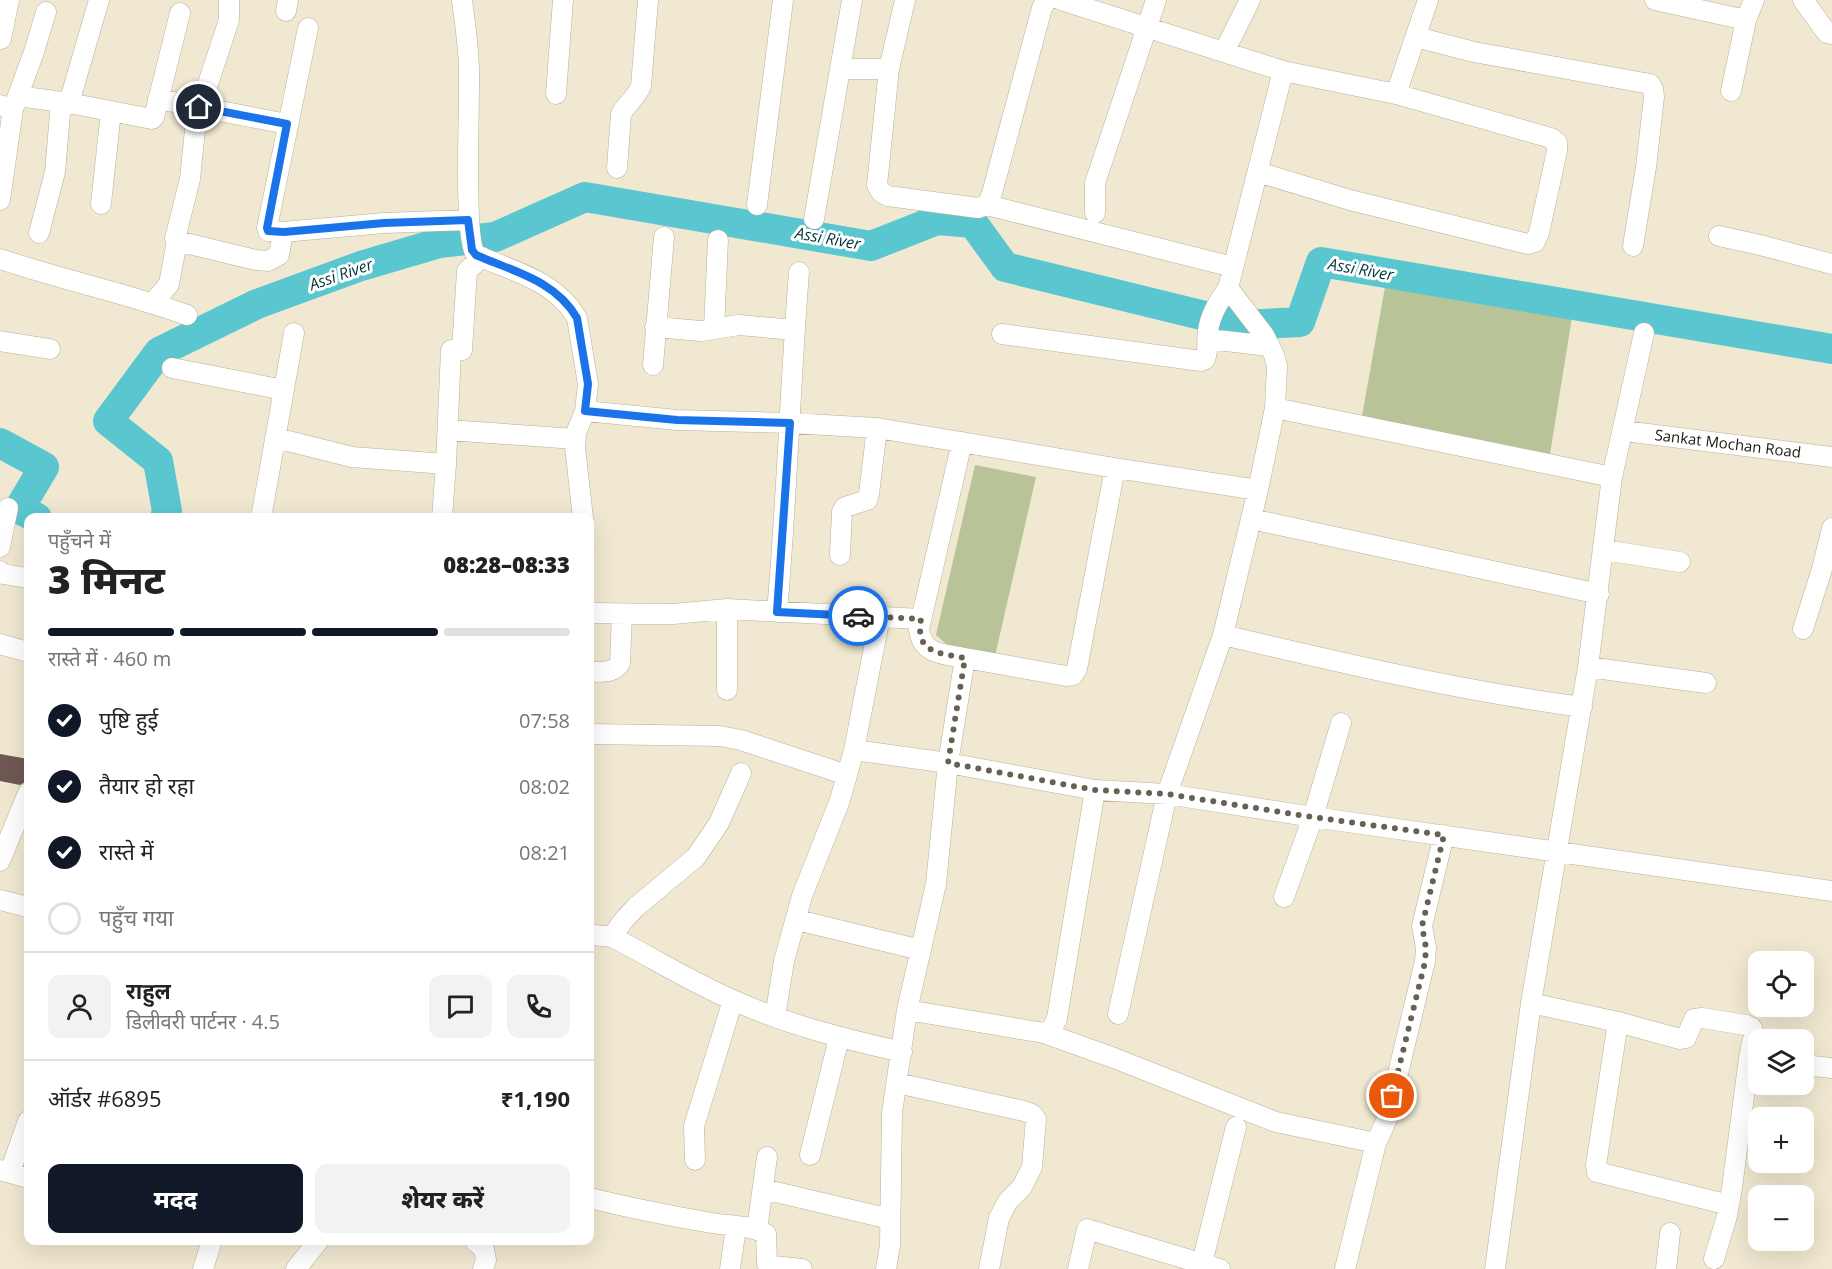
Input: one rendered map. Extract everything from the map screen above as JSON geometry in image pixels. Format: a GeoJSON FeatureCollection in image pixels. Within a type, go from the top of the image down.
{"type":"FeatureCollection","features":[{"type":"Feature","properties":{"kind":"street"},"geometry":{"type":"LineString","coordinates":[[39,233],[55,172],[65,102],[99,0]]}},
{"type":"Feature","properties":{"kind":"street"},"geometry":{"type":"LineString","coordinates":[[153,303],[169,284],[177,241],[175,234],[190,179],[199,107],[210,82],[229,20],[229,0]]}},
{"type":"Feature","properties":{"kind":"street"},"geometry":{"type":"LineString","coordinates":[[442,513],[447,430],[456,350],[467,271],[477,253],[469,223],[469,72],[462,0]]}},
{"type":"Feature","properties":{"kind":"street"},"geometry":{"type":"LineString","coordinates":[[556,94],[563,0]]}},
{"type":"Feature","properties":{"kind":"street"},"geometry":{"type":"LineString","coordinates":[[618,168],[621,114],[625,106],[637,96],[640,87],[648,0]]}},
{"type":"Feature","properties":{"kind":"street"},"geometry":{"type":"LineString","coordinates":[[757,205],[783,0]]}},
{"type":"Feature","properties":{"kind":"street"},"geometry":{"type":"LineString","coordinates":[[814,219],[852,0]]}},
{"type":"Feature","properties":{"kind":"street"},"geometry":{"type":"LineString","coordinates":[[905,0],[889,69],[877,185],[881,192],[888,196],[978,208],[987,205],[1233,267]]}},
{"type":"Feature","properties":{"kind":"street"},"geometry":{"type":"LineString","coordinates":[[987,205],[1042,8],[1047,0]]}},
{"type":"Feature","properties":{"kind":"street"},"geometry":{"type":"LineString","coordinates":[[1061,0],[1283,70],[1396,94],[1551,138],[1557,143],[1535,242],[1528,244],[1350,201],[1258,172]]}},
{"type":"Feature","properties":{"kind":"street"},"geometry":{"type":"LineString","coordinates":[[1095,213],[1095,183],[1156,0]]}},
{"type":"Feature","properties":{"kind":"street"},"geometry":{"type":"LineString","coordinates":[[1224,52],[1250,0]]}},
{"type":"Feature","properties":{"kind":"street"},"geometry":{"type":"LineString","coordinates":[[1396,94],[1428,0]]}},
{"type":"Feature","properties":{"kind":"street"},"geometry":{"type":"LineString","coordinates":[[1655,0],[1746,20]]}},
{"type":"Feature","properties":{"kind":"street"},"geometry":{"type":"LineString","coordinates":[[1731,91],[1746,20],[1754,0]]}},
{"type":"Feature","properties":{"kind":"street"},"geometry":{"type":"LineString","coordinates":[[1805,0],[1814,0]]}},
{"type":"Feature","properties":{"kind":"street"},"geometry":{"type":"LineString","coordinates":[[1805,0],[1827,33],[1832,34]]}},
{"type":"Feature","properties":{"kind":"street"},"geometry":{"type":"LineString","coordinates":[[1,39],[5,5]]}},
{"type":"Feature","properties":{"kind":"street"},"geometry":{"type":"LineString","coordinates":[[0,200],[10,103],[34,52],[46,12]]}},
{"type":"Feature","properties":{"kind":"street"},"geometry":{"type":"LineString","coordinates":[[10,103],[65,102],[152,119],[180,13]]}},
{"type":"Feature","properties":{"kind":"street"},"geometry":{"type":"LineString","coordinates":[[308,28],[287,124],[268,231],[284,232],[384,223],[469,223]]}},
{"type":"Feature","properties":{"kind":"street"},"geometry":{"type":"LineString","coordinates":[[1416,37],[1509,59],[1650,84],[1654,97],[1646,167],[1633,246]]}},
{"type":"Feature","properties":{"kind":"street"},"geometry":{"type":"LineString","coordinates":[[841,69],[889,69]]}},
{"type":"Feature","properties":{"kind":"street"},"geometry":{"type":"LineString","coordinates":[[1118,1014],[1167,794],[1223,635],[1275,408],[1277,366],[1267,340],[1233,295],[1233,267],[1283,70]]}},
{"type":"Feature","properties":{"kind":"street"},"geometry":{"type":"LineString","coordinates":[[158,99],[287,124]]}},
{"type":"Feature","properties":{"kind":"street"},"geometry":{"type":"LineString","coordinates":[[101,204],[111,111]]}},
{"type":"Feature","properties":{"kind":"street"},"geometry":{"type":"LineString","coordinates":[[177,241],[268,261],[279,255],[284,232]]}},
{"type":"Feature","properties":{"kind":"street"},"geometry":{"type":"LineString","coordinates":[[1719,236],[1760,244],[1832,264]]}},
{"type":"Feature","properties":{"kind":"street"},"geometry":{"type":"LineString","coordinates":[[653,365],[664,237]]}},
{"type":"Feature","properties":{"kind":"street"},"geometry":{"type":"LineString","coordinates":[[714,329],[718,240]]}},
{"type":"Feature","properties":{"kind":"street"},"geometry":{"type":"LineString","coordinates":[[477,253],[541,282],[573,311],[577,318],[588,384],[585,411],[576,439],[576,461],[582,513]]}},
{"type":"Feature","properties":{"kind":"street"},"geometry":{"type":"LineString","coordinates":[[0,259],[187,315]]}},
{"type":"Feature","properties":{"kind":"street"},"geometry":{"type":"LineString","coordinates":[[777,612],[799,272]]}},
{"type":"Feature","properties":{"kind":"street"},"geometry":{"type":"LineString","coordinates":[[1002,334],[1201,361],[1208,353],[1208,335],[1215,307],[1233,295]]}},
{"type":"Feature","properties":{"kind":"street"},"geometry":{"type":"LineString","coordinates":[[655,327],[701,331],[739,325],[794,330]]}},
{"type":"Feature","properties":{"kind":"street"},"geometry":{"type":"LineString","coordinates":[[264,513],[294,333]]}},
{"type":"Feature","properties":{"kind":"street"},"geometry":{"type":"LineString","coordinates":[[1495,1269],[1531,1003],[1599,594],[1612,477],[1644,333]]}},
{"type":"Feature","properties":{"kind":"street"},"geometry":{"type":"LineString","coordinates":[[1208,335],[1267,340]]}},
{"type":"Feature","properties":{"kind":"street"},"geometry":{"type":"LineString","coordinates":[[0,341],[50,348]]}},
{"type":"Feature","properties":{"kind":"street"},"geometry":{"type":"LineString","coordinates":[[172,368],[284,390]]}},
{"type":"Feature","properties":{"kind":"street"},"geometry":{"type":"LineString","coordinates":[[1275,408],[1612,477]]}},
{"type":"Feature","properties":{"kind":"street"},"geometry":{"type":"LineString","coordinates":[[585,411],[677,420],[877,428],[1258,490]]}},
{"type":"Feature","properties":{"kind":"street"},"geometry":{"type":"LineString","coordinates":[[840,555],[842,513],[845,507],[867,500],[869,494],[877,428]]}},
{"type":"Feature","properties":{"kind":"street"},"geometry":{"type":"LineString","coordinates":[[447,430],[576,439]]}},
{"type":"Feature","properties":{"kind":"street","name":"Sankat Mochan Road"},"geometry":{"type":"LineString","coordinates":[[1623,431],[1832,457]]}},
{"type":"Feature","properties":{"kind":"street"},"geometry":{"type":"LineString","coordinates":[[276,438],[352,457],[446,464]]}},
{"type":"Feature","properties":{"kind":"street"},"geometry":{"type":"LineString","coordinates":[[962,442],[921,619],[920,639],[927,648],[940,653],[1066,676],[1073,675],[1077,669],[1115,468]]}},
{"type":"Feature","properties":{"kind":"street"},"geometry":{"type":"LineString","coordinates":[[0,547],[8,508]]}},
{"type":"Feature","properties":{"kind":"street"},"geometry":{"type":"LineString","coordinates":[[1251,519],[1599,594]]}},
{"type":"Feature","properties":{"kind":"street"},"geometry":{"type":"LineString","coordinates":[[1803,629],[1822,570],[1832,528]]}},
{"type":"Feature","properties":{"kind":"street"},"geometry":{"type":"LineString","coordinates":[[1604,550],[1680,562]]}},
{"type":"Feature","properties":{"kind":"street"},"geometry":{"type":"LineString","coordinates":[[0,571],[3,574],[24,577]]}},
{"type":"Feature","properties":{"kind":"street"},"geometry":{"type":"LineString","coordinates":[[727,609],[727,690]]}},
{"type":"Feature","properties":{"kind":"street"},"geometry":{"type":"LineString","coordinates":[[594,613],[673,614],[727,609],[921,619]]}},
{"type":"Feature","properties":{"kind":"street"},"geometry":{"type":"LineString","coordinates":[[594,672],[612,671],[620,663],[622,614]]}},
{"type":"Feature","properties":{"kind":"street"},"geometry":{"type":"LineString","coordinates":[[775,1017],[784,961],[802,896],[825,843],[854,750],[880,617]]}},
{"type":"Feature","properties":{"kind":"street"},"geometry":{"type":"LineString","coordinates":[[1223,635],[1381,672],[1508,697],[1582,707]]}},
{"type":"Feature","properties":{"kind":"street"},"geometry":{"type":"LineString","coordinates":[[0,644],[24,651]]}},
{"type":"Feature","properties":{"kind":"street"},"geometry":{"type":"LineString","coordinates":[[886,1269],[890,1245],[892,1113],[907,1010],[936,885],[948,763],[965,658]]}},
{"type":"Feature","properties":{"kind":"street"},"geometry":{"type":"LineString","coordinates":[[1588,667],[1706,684]]}},
{"type":"Feature","properties":{"kind":"street"},"geometry":{"type":"LineString","coordinates":[[1284,897],[1341,723]]}},
{"type":"Feature","properties":{"kind":"street"},"geometry":{"type":"LineString","coordinates":[[594,734],[720,736],[741,740],[847,775]]}},
{"type":"Feature","properties":{"kind":"street"},"geometry":{"type":"LineString","coordinates":[[854,750],[948,763],[1095,790],[1167,794],[1312,817],[1832,891]]}},
{"type":"Feature","properties":{"kind":"street"},"geometry":{"type":"LineString","coordinates":[[612,937],[636,907],[696,857],[719,823],[741,773]]}},
{"type":"Feature","properties":{"kind":"street"},"geometry":{"type":"LineString","coordinates":[[1044,1033],[1052,1029],[1057,1018],[1095,790]]}},
{"type":"Feature","properties":{"kind":"street"},"geometry":{"type":"LineString","coordinates":[[0,861],[24,803]]}},
{"type":"Feature","properties":{"kind":"street"},"geometry":{"type":"LineString","coordinates":[[1345,1269],[1376,1143],[1387,1119],[1425,962],[1426,948],[1422,926],[1444,835]]}},
{"type":"Feature","properties":{"kind":"street"},"geometry":{"type":"LineString","coordinates":[[0,900],[24,906]]}},
{"type":"Feature","properties":{"kind":"street"},"geometry":{"type":"LineString","coordinates":[[796,920],[921,950]]}},
{"type":"Feature","properties":{"kind":"street"},"geometry":{"type":"LineString","coordinates":[[594,935],[612,937],[733,1000],[775,1017],[839,1038],[902,1052]]}},
{"type":"Feature","properties":{"kind":"street"},"geometry":{"type":"LineString","coordinates":[[695,1160],[694,1126],[733,1000]]}},
{"type":"Feature","properties":{"kind":"street"},"geometry":{"type":"LineString","coordinates":[[1531,1003],[1618,1022],[1680,1039],[1686,1038],[1695,1019],[1702,1018],[1746,1025],[1752,1029]]}},
{"type":"Feature","properties":{"kind":"street"},"geometry":{"type":"LineString","coordinates":[[907,1010],[1044,1033],[1276,1122],[1376,1143]]}},
{"type":"Feature","properties":{"kind":"street"},"geometry":{"type":"LineString","coordinates":[[1618,1022],[1596,1165],[1597,1172],[1729,1205]]}},
{"type":"Feature","properties":{"kind":"street"},"geometry":{"type":"LineString","coordinates":[[810,1155],[839,1038]]}},
{"type":"Feature","properties":{"kind":"street"},"geometry":{"type":"LineString","coordinates":[[1814,1066],[1832,1068]]}},
{"type":"Feature","properties":{"kind":"street"},"geometry":{"type":"LineString","coordinates":[[897,1083],[1024,1111],[1032,1114],[1036,1119],[1032,1167],[1028,1178],[1008,1201],[999,1218],[989,1269]]}},
{"type":"Feature","properties":{"kind":"street"},"geometry":{"type":"LineString","coordinates":[[1714,1259],[1729,1205],[1748,1094]]}},
{"type":"Feature","properties":{"kind":"street"},"geometry":{"type":"LineString","coordinates":[[1078,1269],[1087,1229],[1201,1265],[1236,1127]]}},
{"type":"Feature","properties":{"kind":"street"},"geometry":{"type":"LineString","coordinates":[[13,1173],[24,1135]]}},
{"type":"Feature","properties":{"kind":"street"},"geometry":{"type":"LineString","coordinates":[[758,1229],[767,1157]]}},
{"type":"Feature","properties":{"kind":"street"},"geometry":{"type":"LineString","coordinates":[[763,1189],[890,1219]]}},
{"type":"Feature","properties":{"kind":"street"},"geometry":{"type":"LineString","coordinates":[[594,1199],[652,1212],[758,1229],[766,1234],[767,1263],[773,1266],[802,1269]]}},
{"type":"Feature","properties":{"kind":"street"},"geometry":{"type":"LineString","coordinates":[[730,1269],[736,1227]]}},
{"type":"Feature","properties":{"kind":"street"},"geometry":{"type":"LineString","coordinates":[[1666,1269],[1670,1233]]}},
{"type":"Feature","properties":{"kind":"street"},"geometry":{"type":"LineString","coordinates":[[202,1269],[210,1245]]}},
{"type":"Feature","properties":{"kind":"street"},"geometry":{"type":"LineString","coordinates":[[296,1269],[315,1245]]}},
{"type":"Feature","properties":{"kind":"street"},"geometry":{"type":"LineString","coordinates":[[480,1245],[484,1249],[486,1260],[483,1269]]}},
{"type":"Feature","properties":{"kind":"green space"},"geometry":{"type":"Polygon","coordinates":[[[1385,287],[1572,317],[1550,454],[1362,416],[1385,287]]]}},
{"type":"Feature","properties":{"kind":"green space"},"geometry":{"type":"Polygon","coordinates":[[[975,465],[1036,477],[995,656],[952,649],[936,635],[975,465]]]}},
{"type":"Feature","properties":{"kind":"building"},"geometry":{"type":"Polygon","coordinates":[[[0,754],[24,758],[24,783],[20,785],[0,781],[0,754]]]}},
{"type":"Feature","properties":{"kind":"waterway","name":"Assi River"},"geometry":{"type":"LineString","coordinates":[[166,513],[158,461],[108,421],[159,352],[257,304],[361,266],[439,243],[495,237],[585,197],[871,246],[937,220],[973,223],[1005,267],[1242,325],[1300,322],[1321,262],[1832,349]]}},
{"type":"Feature","properties":{"kind":"waterway","name":"Assi River"},"geometry":{"type":"LineString","coordinates":[[0,443],[44,467],[19,509],[27,513]]}},
{"type":"Feature","properties":{"kind":"way so far"},"geometry":{"type":"LineString","coordinates":[[858,616],[921,619],[920,639],[927,648],[965,658],[948,763],[1095,790],[1167,794],[1444,835],[1422,926],[1426,948],[1425,962],[1392,1096]]}},
{"type":"Feature","properties":{"kind":"route"},"geometry":{"type":"LineString","coordinates":[[199,107],[287,124],[268,231],[284,232],[384,223],[468,220],[472,250],[476,255],[541,282],[573,311],[577,318],[588,384],[585,411],[677,420],[790,423],[777,612],[858,616]]}}]}
